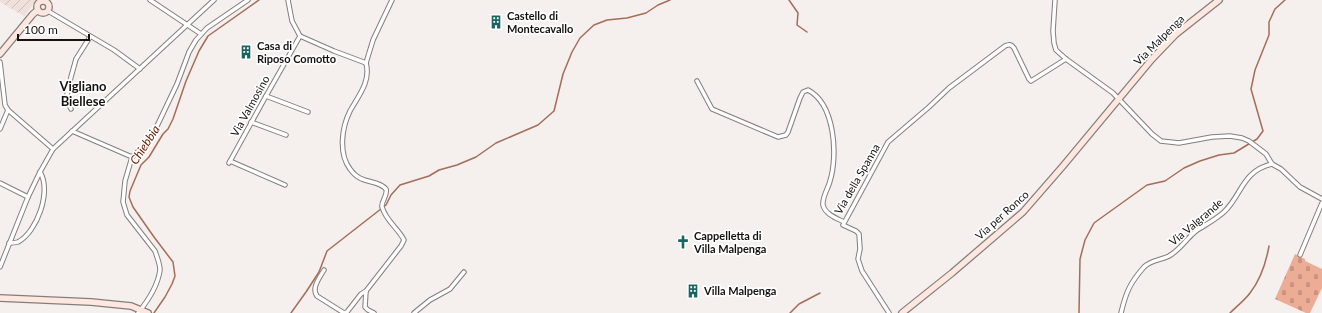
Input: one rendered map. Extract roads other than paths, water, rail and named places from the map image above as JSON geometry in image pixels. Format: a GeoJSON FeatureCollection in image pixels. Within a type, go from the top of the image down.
{"type":"FeatureCollection","features":[{"type":"Feature","properties":{"kind":"street"},"geometry":{"type":"LineString","coordinates":[[150,0],[201,34]]}},
{"type":"Feature","properties":{"kind":"street"},"geometry":{"type":"LineString","coordinates":[[0,267],[28,198],[53,149],[186,24],[214,0]]}},
{"type":"Feature","properties":{"kind":"street"},"geometry":{"type":"LineString","coordinates":[[139,311],[156,284],[160,268],[154,251],[127,215],[123,202],[125,182],[132,157],[146,144],[157,126],[177,84],[189,52],[201,34],[207,28],[248,0]]}},
{"type":"Feature","properties":{"kind":"street"},"geometry":{"type":"LineString","coordinates":[[288,0],[292,21],[300,36],[366,63]]}},
{"type":"Feature","properties":{"kind":"street"},"geometry":{"type":"LineString","coordinates":[[324,270],[314,289],[315,293],[317,296],[344,312],[348,312],[404,242],[403,238],[392,226],[382,206],[386,196],[386,189],[378,184],[363,181],[356,176],[346,164],[342,147],[343,135],[350,112],[368,77],[366,63],[373,40],[392,0]]}},
{"type":"Feature","properties":{"kind":"street"},"geometry":{"type":"LineString","coordinates":[[1055,0],[1054,43],[1056,50],[1113,93],[1118,100],[1161,141],[1179,143],[1212,137],[1230,136],[1242,138],[1249,141],[1266,154],[1272,164],[1281,169],[1300,187],[1322,199]]}},
{"type":"Feature","properties":{"kind":"street","name":"Via Malpenga"},"geometry":{"type":"LineString","coordinates":[[1118,100],[1151,59],[1176,34],[1219,0]]}},
{"type":"Feature","properties":{"kind":"street"},"geometry":{"type":"LineString","coordinates":[[38,10],[37,6],[39,3],[45,1],[48,5],[48,11]]}},
{"type":"Feature","properties":{"kind":"street"},"geometry":{"type":"LineString","coordinates":[[38,10],[42,13],[48,11]]}},
{"type":"Feature","properties":{"kind":"street"},"geometry":{"type":"LineString","coordinates":[[0,54],[38,10]]}},
{"type":"Feature","properties":{"kind":"street"},"geometry":{"type":"LineString","coordinates":[[48,11],[140,68]]}},
{"type":"Feature","properties":{"kind":"street","name":"Via Valmosino"},"geometry":{"type":"LineString","coordinates":[[285,185],[230,162],[300,36]]}},
{"type":"Feature","properties":{"kind":"street"},"geometry":{"type":"LineString","coordinates":[[71,109],[66,99],[71,76],[76,60],[90,37]]}},
{"type":"Feature","properties":{"kind":"street","name":"Via della Spanna"},"geometry":{"type":"LineString","coordinates":[[697,81],[712,109],[778,137],[786,136],[803,92],[808,90],[812,93],[829,116],[833,134],[834,149],[832,171],[823,200],[823,206],[827,212],[844,222],[888,142],[949,88],[987,59],[1005,46],[1012,45],[1031,81],[1066,59]]}},
{"type":"Feature","properties":{"kind":"street"},"geometry":{"type":"LineString","coordinates":[[0,62],[5,105],[8,110],[53,149]]}},
{"type":"Feature","properties":{"kind":"street"},"geometry":{"type":"LineString","coordinates":[[266,96],[308,112]]}},
{"type":"Feature","properties":{"kind":"street","name":"Via per Ronco"},"geometry":{"type":"LineString","coordinates":[[902,313],[952,273],[1023,212],[1118,100]]}},
{"type":"Feature","properties":{"kind":"street"},"geometry":{"type":"LineString","coordinates":[[0,128],[8,110]]}},
{"type":"Feature","properties":{"kind":"street"},"geometry":{"type":"LineString","coordinates":[[251,122],[286,136]]}},
{"type":"Feature","properties":{"kind":"street"},"geometry":{"type":"LineString","coordinates":[[72,131],[132,157]]}},
{"type":"Feature","properties":{"kind":"street","name":"Via Valgrande"},"geometry":{"type":"LineString","coordinates":[[1121,313],[1130,284],[1146,265],[1177,251],[1196,232],[1218,218],[1229,207],[1247,178],[1272,164]]}},
{"type":"Feature","properties":{"kind":"street"},"geometry":{"type":"LineString","coordinates":[[9,243],[17,243],[25,237],[44,202],[44,179],[40,172]]}},
{"type":"Feature","properties":{"kind":"street"},"geometry":{"type":"LineString","coordinates":[[0,183],[28,198]]}},
{"type":"Feature","properties":{"kind":"street"},"geometry":{"type":"LineString","coordinates":[[1300,255],[1322,203]]}},
{"type":"Feature","properties":{"kind":"street"},"geometry":{"type":"LineString","coordinates":[[844,222],[843,225],[859,234],[860,249],[858,259],[862,271],[889,313]]}},
{"type":"Feature","properties":{"kind":"street"},"geometry":{"type":"LineString","coordinates":[[414,313],[430,300],[450,288],[464,272]]}},
{"type":"Feature","properties":{"kind":"street"},"geometry":{"type":"LineString","coordinates":[[366,291],[365,307],[374,313]]}},
{"type":"Feature","properties":{"kind":"street"},"geometry":{"type":"LineString","coordinates":[[0,298],[91,302],[131,306],[139,311],[147,313]]}},
{"type":"Feature","properties":{"kind":"waterway","name":"Chiebbia"},"geometry":{"type":"LineString","coordinates":[[154,313],[165,297],[175,276],[173,262],[133,207],[129,197],[130,191],[141,165],[149,157],[163,134],[168,129],[186,81],[199,51],[208,36],[259,0]]}},
{"type":"Feature","properties":{"kind":"waterway"},"geometry":{"type":"LineString","coordinates":[[291,313],[319,272],[327,251],[386,205],[391,195],[400,185],[429,176],[439,170],[457,165],[476,157],[496,143],[538,125],[554,111],[563,74],[572,52],[580,38],[594,25],[607,20],[627,18],[646,13],[658,5],[670,0]]}},
{"type":"Feature","properties":{"kind":"waterway"},"geometry":{"type":"LineString","coordinates":[[789,0],[798,13],[797,25],[807,32]]}},
{"type":"Feature","properties":{"kind":"waterway"},"geometry":{"type":"LineString","coordinates":[[1079,313],[1080,259],[1085,240],[1094,223],[1147,185],[1165,181],[1184,168],[1200,161],[1219,155],[1234,153],[1257,139],[1263,131],[1251,89],[1255,70],[1269,35],[1269,22],[1275,9],[1285,0]]}},
{"type":"Feature","properties":{"kind":"waterway"},"geometry":{"type":"LineString","coordinates":[[1230,313],[1248,296],[1254,288],[1265,265],[1269,246]]}},
{"type":"Feature","properties":{"kind":"waterway"},"geometry":{"type":"LineString","coordinates":[[790,313],[799,304],[820,293]]}},
{"type":"Feature","properties":{"kind":"place","name":"Castello di Montecavallo"},"geometry":{"type":"Point","coordinates":[496,22]}},
{"type":"Feature","properties":{"kind":"place","name":"Casa di Riposo Comotto"},"geometry":{"type":"Point","coordinates":[246,52]}},
{"type":"Feature","properties":{"kind":"place","name":"Cappelletta di Villa Malpenga"},"geometry":{"type":"Point","coordinates":[683,242]}},
{"type":"Feature","properties":{"kind":"place","name":"Villa Malpenga"},"geometry":{"type":"Point","coordinates":[693,291]}},
{"type":"Feature","properties":{"kind":"district","name":"Vigliano Biellese"},"geometry":{"type":"Point","coordinates":[83,94]}}]}
